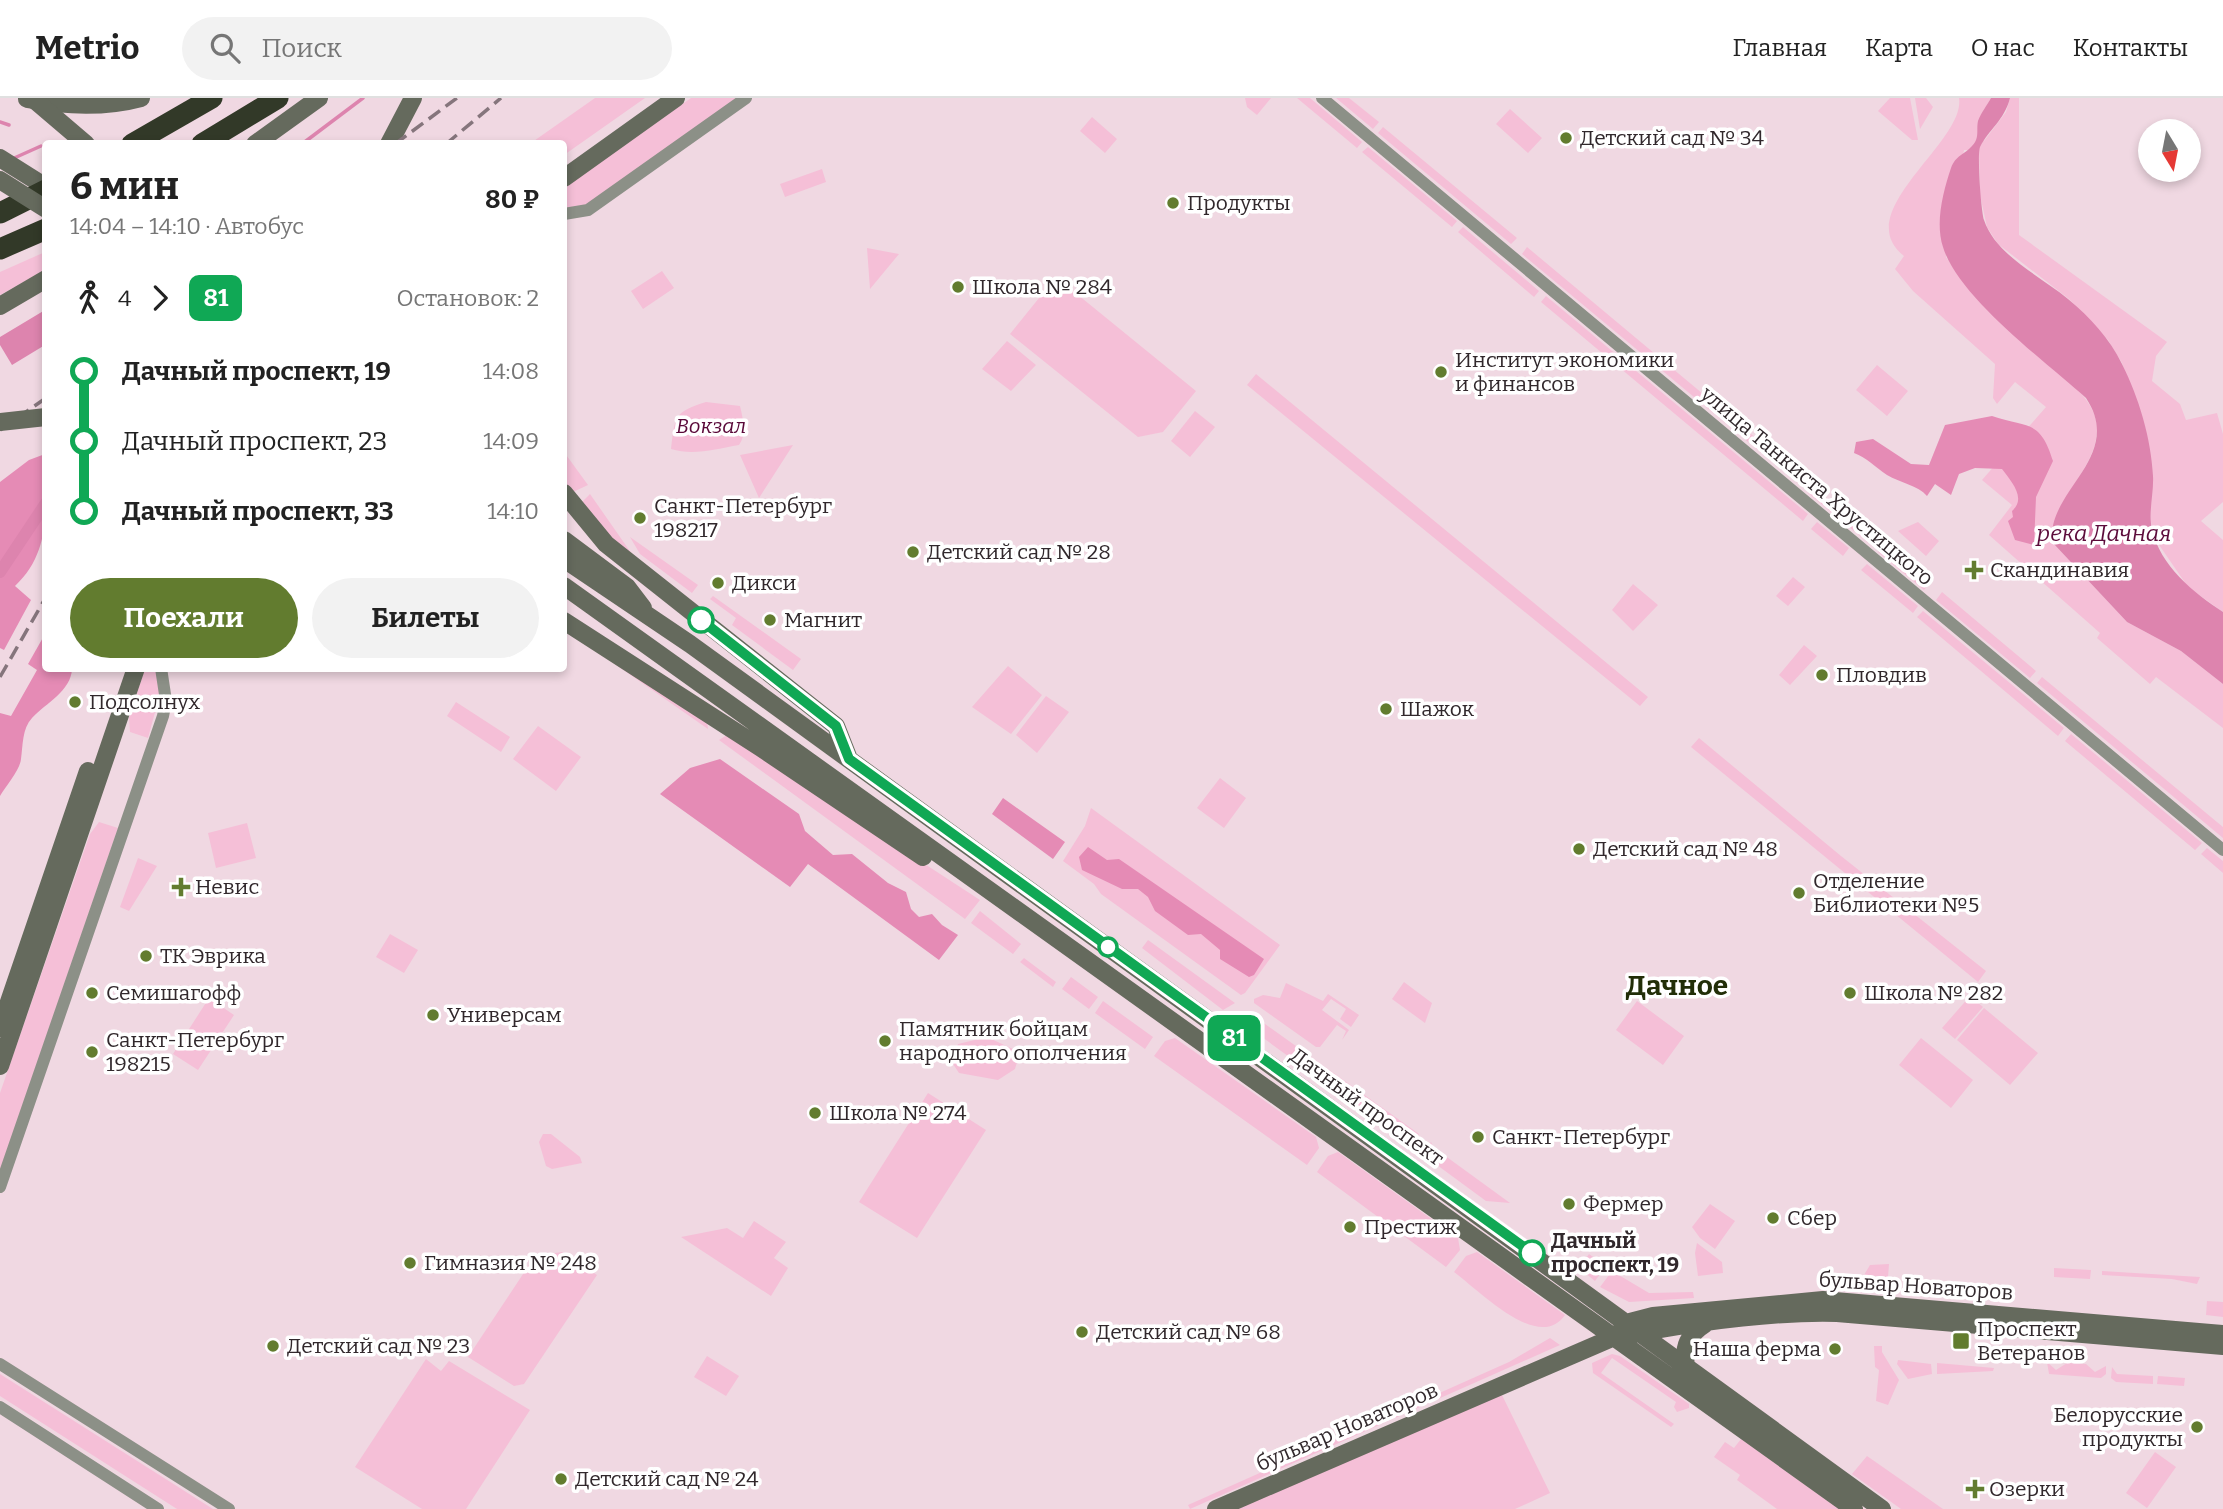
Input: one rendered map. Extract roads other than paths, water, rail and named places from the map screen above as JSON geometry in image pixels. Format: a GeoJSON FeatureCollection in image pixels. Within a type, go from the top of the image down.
{"type":"FeatureCollection","features":[{"type":"Feature","properties":{"kind":"highway"},"geometry":{"type":"LineString","coordinates":[[139,140],[212,98]]}},
{"type":"Feature","properties":{"kind":"highway"},"geometry":{"type":"LineString","coordinates":[[209,140],[278,98]]}},
{"type":"Feature","properties":{"kind":"highway"},"geometry":{"type":"LineString","coordinates":[[0,213],[42,191]]}},
{"type":"Feature","properties":{"kind":"highway"},"geometry":{"type":"LineString","coordinates":[[0,249],[42,231]]}},
{"type":"Feature","properties":{"kind":"main road"},"geometry":{"type":"LineString","coordinates":[[25,98],[64,104],[97,105],[141,98]]}},
{"type":"Feature","properties":{"kind":"main road"},"geometry":{"type":"LineString","coordinates":[[32,98],[81,140]]}},
{"type":"Feature","properties":{"kind":"main road"},"geometry":{"type":"LineString","coordinates":[[261,140],[319,98]]}},
{"type":"Feature","properties":{"kind":"main road"},"geometry":{"type":"LineString","coordinates":[[391,140],[413,98]]}},
{"type":"Feature","properties":{"kind":"main road"},"geometry":{"type":"LineString","coordinates":[[567,162],[656,98]]}},
{"type":"Feature","properties":{"kind":"main road"},"geometry":{"type":"LineString","coordinates":[[567,176],[676,98]]}},
{"type":"Feature","properties":{"kind":"main road"},"geometry":{"type":"LineString","coordinates":[[0,158],[42,186]]}},
{"type":"Feature","properties":{"kind":"main road"},"geometry":{"type":"LineString","coordinates":[[0,180],[42,206]]}},
{"type":"Feature","properties":{"kind":"main road"},"geometry":{"type":"LineString","coordinates":[[0,306],[42,281]]}},
{"type":"Feature","properties":{"kind":"main road"},"geometry":{"type":"LineString","coordinates":[[0,422],[42,417]]}},
{"type":"Feature","properties":{"kind":"main road"},"geometry":{"type":"LineString","coordinates":[[567,497],[606,544],[836,726],[849,759]]}},
{"type":"Feature","properties":{"kind":"main road"},"geometry":{"type":"LineString","coordinates":[[567,543],[627,587],[651,619]]}},
{"type":"Feature","properties":{"kind":"main road","name":"Дачный проспект"},"geometry":{"type":"LineString","coordinates":[[567,561],[690,643],[1882,1509]]}},
{"type":"Feature","properties":{"kind":"main road"},"geometry":{"type":"LineString","coordinates":[[567,588],[1853,1509]]}},
{"type":"Feature","properties":{"kind":"main road"},"geometry":{"type":"LineString","coordinates":[[567,623],[923,857],[944,859]]}},
{"type":"Feature","properties":{"kind":"main road"},"geometry":{"type":"LineString","coordinates":[[0,1028],[122,672]]}},
{"type":"Feature","properties":{"kind":"main road"},"geometry":{"type":"LineString","coordinates":[[0,1066],[135,672]]}},
{"type":"Feature","properties":{"kind":"main road","name":"бульвар Новаторов"},"geometry":{"type":"LineString","coordinates":[[1216,1509],[1612,1338],[1653,1316],[1823,1300],[2223,1334]]}},
{"type":"Feature","properties":{"kind":"main road","name":"бульвар Новаторов"},"geometry":{"type":"LineString","coordinates":[[1633,1328],[1837,1313],[2223,1346]]}},
{"type":"Feature","properties":{"kind":"main road"},"geometry":{"type":"LineString","coordinates":[[1686,1366],[1684,1352],[1688,1339],[1692,1332],[1705,1324]]}},
{"type":"Feature","properties":{"kind":"street"},"geometry":{"type":"LineString","coordinates":[[567,213],[588,209],[746,98]]}},
{"type":"Feature","properties":{"kind":"street","name":"улица Танкиста Хрустицкого"},"geometry":{"type":"LineString","coordinates":[[1322,98],[2223,850]]}},
{"type":"Feature","properties":{"kind":"street"},"geometry":{"type":"LineString","coordinates":[[0,1187],[163,716],[166,701],[162,672]]}},
{"type":"Feature","properties":{"kind":"street"},"geometry":{"type":"LineString","coordinates":[[0,1364],[229,1509]]}},
{"type":"Feature","properties":{"kind":"street"},"geometry":{"type":"LineString","coordinates":[[0,1407],[158,1509]]}},
{"type":"Feature","properties":{"kind":"water","name":"река Дачная"},"geometry":{"type":"Polygon","coordinates":[[[1991,98],[2010,98],[2004,113],[1980,147],[1984,220],[1990,233],[2009,255],[2068,299],[2092,321],[2122,364],[2139,404],[2150,447],[2153,476],[2151,523],[2156,542],[2170,567],[2223,612],[2223,684],[2181,651],[2127,622],[2053,543],[2053,525],[2060,508],[2090,457],[2096,439],[2096,419],[2086,398],[2005,328],[1966,287],[1952,266],[1941,238],[1941,208],[1951,168],[1974,143],[1978,121],[1991,98]]]}},
{"type":"Feature","properties":{"kind":"water"},"geometry":{"type":"Polygon","coordinates":[[[42,312],[42,347],[12,365],[0,345],[0,337],[42,312]]]}},
{"type":"Feature","properties":{"kind":"waterway"},"geometry":{"type":"LineString","coordinates":[[307,140],[363,98]]}},
{"type":"Feature","properties":{"kind":"waterway"},"geometry":{"type":"LineString","coordinates":[[0,122],[9,125]]}},
{"type":"Feature","properties":{"kind":"waterway"},"geometry":{"type":"LineString","coordinates":[[12,159],[41,146]]}},
{"type":"Feature","properties":{"kind":"waterway"},"geometry":{"type":"LineString","coordinates":[[0,572],[42,509]]}},
{"type":"Feature","properties":{"kind":"railway"},"geometry":{"type":"LineString","coordinates":[[400,140],[457,98]]}},
{"type":"Feature","properties":{"kind":"railway"},"geometry":{"type":"LineString","coordinates":[[451,140],[501,98]]}},
{"type":"Feature","properties":{"kind":"railway"},"geometry":{"type":"LineString","coordinates":[[0,430],[42,401]]}},
{"type":"Feature","properties":{"kind":"railway"},"geometry":{"type":"LineString","coordinates":[[0,677],[42,604]]}},
{"type":"Feature","properties":{"kind":"place","name":"Детский сад № 34"},"geometry":{"type":"Point","coordinates":[1566,138]}},
{"type":"Feature","properties":{"kind":"place","name":"Продукты"},"geometry":{"type":"Point","coordinates":[1173,203]}},
{"type":"Feature","properties":{"kind":"place","name":"Школа № 284"},"geometry":{"type":"Point","coordinates":[958,287]}},
{"type":"Feature","properties":{"kind":"place","name":"Институт экономики и финансов"},"geometry":{"type":"Point","coordinates":[1441,372]}},
{"type":"Feature","properties":{"kind":"place","name":"Санкт-Петербург 198217"},"geometry":{"type":"Point","coordinates":[640,518]}},
{"type":"Feature","properties":{"kind":"place","name":"Детский сад № 28"},"geometry":{"type":"Point","coordinates":[913,552]}},
{"type":"Feature","properties":{"kind":"place","name":"Скандинавия"},"geometry":{"type":"Point","coordinates":[1974,570]}},
{"type":"Feature","properties":{"kind":"place","name":"Дикси"},"geometry":{"type":"Point","coordinates":[718,583]}},
{"type":"Feature","properties":{"kind":"place","name":"Магнит"},"geometry":{"type":"Point","coordinates":[770,620]}},
{"type":"Feature","properties":{"kind":"place","name":"Пловдив"},"geometry":{"type":"Point","coordinates":[1822,675]}},
{"type":"Feature","properties":{"kind":"place","name":"Подсолнух"},"geometry":{"type":"Point","coordinates":[75,702]}},
{"type":"Feature","properties":{"kind":"place","name":"Шажок"},"geometry":{"type":"Point","coordinates":[1386,709]}},
{"type":"Feature","properties":{"kind":"place","name":"Детский сад № 48"},"geometry":{"type":"Point","coordinates":[1579,849]}},
{"type":"Feature","properties":{"kind":"place","name":"Невис"},"geometry":{"type":"Point","coordinates":[181,887]}},
{"type":"Feature","properties":{"kind":"place","name":"Отделение Библиотеки №5"},"geometry":{"type":"Point","coordinates":[1799,893]}},
{"type":"Feature","properties":{"kind":"place","name":"ТК Эврика"},"geometry":{"type":"Point","coordinates":[146,956]}},
{"type":"Feature","properties":{"kind":"place","name":"Семишагофф"},"geometry":{"type":"Point","coordinates":[92,993]}},
{"type":"Feature","properties":{"kind":"place","name":"Школа № 282"},"geometry":{"type":"Point","coordinates":[1850,993]}},
{"type":"Feature","properties":{"kind":"place","name":"Универсам"},"geometry":{"type":"Point","coordinates":[433,1015]}},
{"type":"Feature","properties":{"kind":"place","name":"Памятник бойцам народного ополчения"},"geometry":{"type":"Point","coordinates":[885,1041]}},
{"type":"Feature","properties":{"kind":"place","name":"Санкт-Петербург 198215"},"geometry":{"type":"Point","coordinates":[92,1052]}},
{"type":"Feature","properties":{"kind":"place","name":"Школа № 274"},"geometry":{"type":"Point","coordinates":[815,1113]}},
{"type":"Feature","properties":{"kind":"place","name":"Санкт-Петербург"},"geometry":{"type":"Point","coordinates":[1478,1137]}},
{"type":"Feature","properties":{"kind":"place","name":"Фермер"},"geometry":{"type":"Point","coordinates":[1569,1204]}},
{"type":"Feature","properties":{"kind":"place","name":"Сбер"},"geometry":{"type":"Point","coordinates":[1773,1218]}},
{"type":"Feature","properties":{"kind":"place","name":"Престиж"},"geometry":{"type":"Point","coordinates":[1350,1227]}},
{"type":"Feature","properties":{"kind":"place","name":"Дачный проспект, 19"},"geometry":{"type":"Point","coordinates":[1532,1253]}},
{"type":"Feature","properties":{"kind":"place","name":"Гимназия № 248"},"geometry":{"type":"Point","coordinates":[410,1263]}},
{"type":"Feature","properties":{"kind":"place","name":"Детский сад № 68"},"geometry":{"type":"Point","coordinates":[1082,1332]}},
{"type":"Feature","properties":{"kind":"place","name":"Проспект Ветеранов"},"geometry":{"type":"Point","coordinates":[1961,1341]}},
{"type":"Feature","properties":{"kind":"place","name":"Детский сад № 23"},"geometry":{"type":"Point","coordinates":[273,1346]}},
{"type":"Feature","properties":{"kind":"place","name":"Наша ферма"},"geometry":{"type":"Point","coordinates":[1835,1349]}},
{"type":"Feature","properties":{"kind":"place","name":"Белорусские продукты"},"geometry":{"type":"Point","coordinates":[2197,1427]}},
{"type":"Feature","properties":{"kind":"place","name":"Детский сад № 24"},"geometry":{"type":"Point","coordinates":[561,1479]}},
{"type":"Feature","properties":{"kind":"place","name":"Озерки"},"geometry":{"type":"Point","coordinates":[1975,1489]}},
{"type":"Feature","properties":{"kind":"district","name":"Дачное"},"geometry":{"type":"Point","coordinates":[1677,985]}},
{"type":"Feature","properties":{"kind":"park label","name":"Вокзал"},"geometry":{"type":"Point","coordinates":[711,426]}}]}
